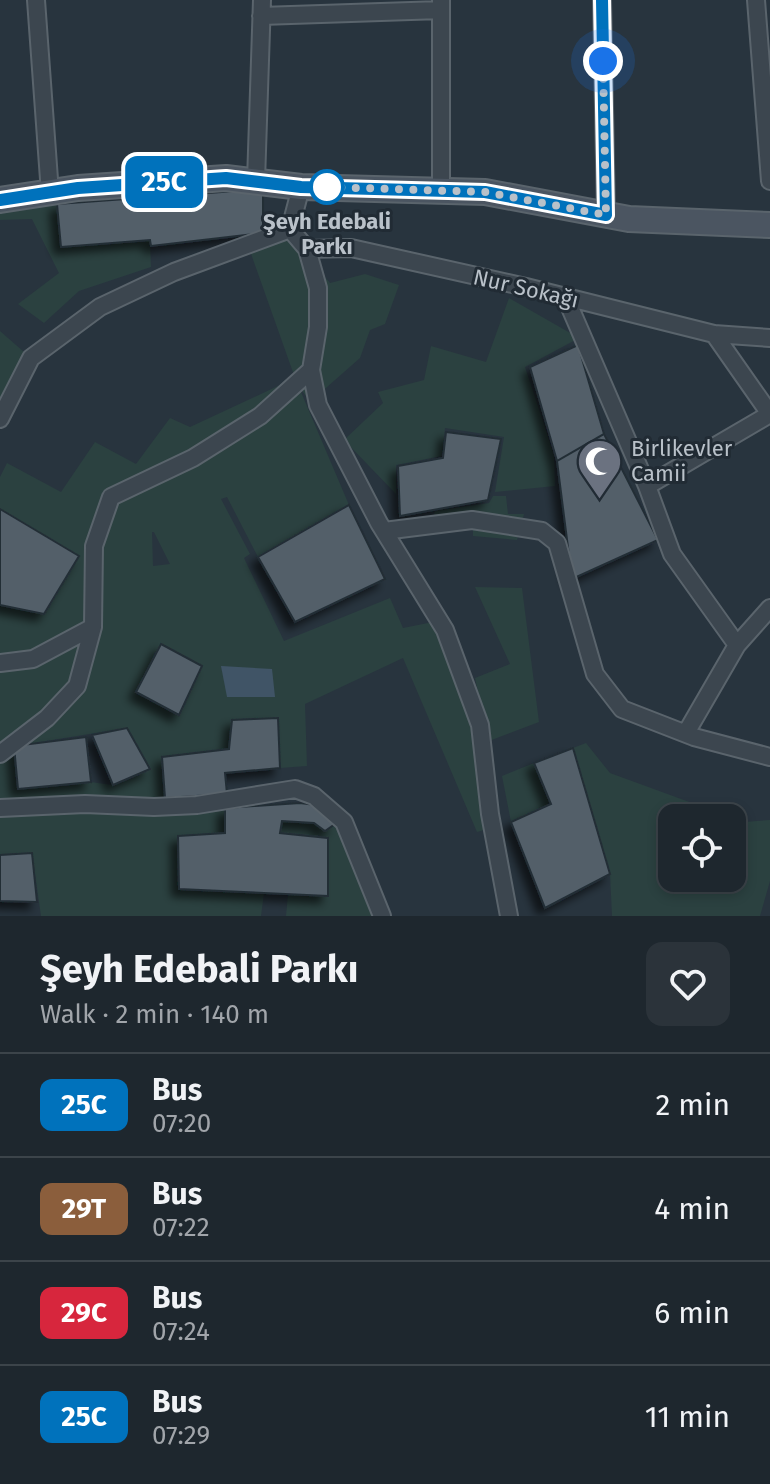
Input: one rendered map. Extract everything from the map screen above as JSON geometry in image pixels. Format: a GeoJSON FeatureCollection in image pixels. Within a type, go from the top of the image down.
{"type":"FeatureCollection","features":[{"type":"Feature","properties":{"kind":"street"},"geometry":{"type":"LineString","coordinates":[[36,0],[50,193]]}},
{"type":"Feature","properties":{"kind":"street"},"geometry":{"type":"LineString","coordinates":[[602,0],[606,215]]}},
{"type":"Feature","properties":{"kind":"street"},"geometry":{"type":"LineString","coordinates":[[756,0],[770,181]]}},
{"type":"Feature","properties":{"kind":"street"},"geometry":{"type":"LineString","coordinates":[[256,181],[261,8],[441,5],[441,191]]}},
{"type":"Feature","properties":{"kind":"street"},"geometry":{"type":"LineString","coordinates":[[0,200],[78,188],[226,178],[301,187],[485,192],[629,219],[770,225]]}},
{"type":"Feature","properties":{"kind":"street"},"geometry":{"type":"LineString","coordinates":[[290,229],[301,187]]}},
{"type":"Feature","properties":{"kind":"street"},"geometry":{"type":"LineString","coordinates":[[290,229],[307,249],[318,288],[318,327],[311,370],[318,405],[384,531],[445,630],[480,725],[490,814],[509,916]]}},
{"type":"Feature","properties":{"kind":"street"},"geometry":{"type":"LineString","coordinates":[[0,419],[31,358],[100,307],[174,272],[290,229]]}},
{"type":"Feature","properties":{"kind":"street","name":"Nur Sokağı"},"geometry":{"type":"LineString","coordinates":[[307,249],[351,248],[565,296],[714,334],[770,338]]}},
{"type":"Feature","properties":{"kind":"street"},"geometry":{"type":"LineString","coordinates":[[565,296],[647,486],[672,554],[737,645]]}},
{"type":"Feature","properties":{"kind":"street"},"geometry":{"type":"LineString","coordinates":[[647,486],[770,414],[714,334]]}},
{"type":"Feature","properties":{"kind":"street"},"geometry":{"type":"LineString","coordinates":[[0,754],[47,718],[77,686],[93,627],[94,546],[111,497],[193,458],[247,424],[311,370]]}},
{"type":"Feature","properties":{"kind":"street"},"geometry":{"type":"LineString","coordinates":[[384,531],[472,520],[542,531],[557,543],[595,674],[622,709],[686,733],[770,757]]}},
{"type":"Feature","properties":{"kind":"street"},"geometry":{"type":"LineString","coordinates":[[686,733],[737,645],[770,608]]}},
{"type":"Feature","properties":{"kind":"street"},"geometry":{"type":"LineString","coordinates":[[0,663],[33,659],[93,627]]}},
{"type":"Feature","properties":{"kind":"street"},"geometry":{"type":"LineString","coordinates":[[0,808],[85,804],[197,805],[295,789],[314,796],[344,822],[382,916]]}},
{"type":"Feature","properties":{"kind":"green space"},"geometry":{"type":"Polygon","coordinates":[[[57,204],[61,247],[150,240],[151,267],[79,291],[44,323],[18,304],[59,273],[32,219],[0,220],[0,206],[57,204]]]}},
{"type":"Feature","properties":{"kind":"green space"},"geometry":{"type":"Polygon","coordinates":[[[275,237],[298,245],[330,283],[365,274],[399,285],[385,324],[370,330],[360,358],[310,402],[298,385],[349,505],[258,557],[227,497],[221,499],[250,554],[244,558],[284,641],[390,598],[403,628],[433,622],[463,688],[477,759],[498,826],[477,832],[403,658],[305,704],[307,766],[280,768],[277,718],[232,720],[229,749],[162,757],[165,798],[227,794],[225,833],[178,837],[179,888],[264,893],[261,916],[41,916],[32,853],[0,855],[0,753],[3,744],[0,743],[0,605],[44,614],[79,556],[0,509],[0,477],[7,463],[61,492],[95,442],[136,464],[170,418],[190,427],[295,378],[250,251],[275,237]],[[154,532],[153,566],[170,564],[154,532]],[[161,644],[136,692],[178,714],[202,666],[161,644]],[[127,728],[15,746],[18,788],[91,782],[112,785],[150,769],[127,728]]]}},
{"type":"Feature","properties":{"kind":"green space"},"geometry":{"type":"Polygon","coordinates":[[[509,298],[579,338],[525,367],[554,455],[555,486],[495,492],[504,437],[445,428],[442,456],[396,465],[396,494],[344,440],[383,403],[378,392],[424,380],[431,346],[486,362],[509,298]]]}},
{"type":"Feature","properties":{"kind":"green space"},"geometry":{"type":"Polygon","coordinates":[[[0,331],[32,359],[0,414],[0,331]]]}},
{"type":"Feature","properties":{"kind":"green space"},"geometry":{"type":"Polygon","coordinates":[[[493,496],[506,496],[508,514],[524,514],[517,540],[473,536],[473,520],[433,518],[435,511],[489,503],[493,496]]]}},
{"type":"Feature","properties":{"kind":"green space"},"geometry":{"type":"Polygon","coordinates":[[[475,587],[522,588],[539,722],[489,741],[475,678],[510,664],[475,587]]]}},
{"type":"Feature","properties":{"kind":"green space"},"geometry":{"type":"Polygon","coordinates":[[[586,743],[610,773],[695,804],[658,804],[658,892],[746,892],[746,822],[770,820],[770,881],[760,916],[612,916],[610,874],[573,748],[586,743]]]}},
{"type":"Feature","properties":{"kind":"green space"},"geometry":{"type":"Polygon","coordinates":[[[534,763],[551,804],[511,822],[502,776],[534,763]]]}},
{"type":"Feature","properties":{"kind":"green space"},"geometry":{"type":"Polygon","coordinates":[[[282,821],[335,824],[354,850],[379,916],[286,916],[288,894],[328,896],[328,838],[280,833],[282,821]]]}},
{"type":"Feature","properties":{"kind":"water"},"geometry":{"type":"Polygon","coordinates":[[[221,666],[272,669],[275,697],[227,697],[221,666]]]}},
{"type":"Feature","properties":{"kind":"building"},"geometry":{"type":"Polygon","coordinates":[[[263,189],[263,233],[151,246],[150,240],[61,247],[57,204],[263,189]]]}},
{"type":"Feature","properties":{"kind":"building"},"geometry":{"type":"Polygon","coordinates":[[[578,345],[604,434],[557,461],[530,367],[578,345]]]}},
{"type":"Feature","properties":{"kind":"building"},"geometry":{"type":"Polygon","coordinates":[[[446,432],[501,439],[488,500],[400,516],[398,466],[443,458],[446,432]]]}},
{"type":"Feature","properties":{"kind":"building","name":"Birlikevler Camii"},"geometry":{"type":"Polygon","coordinates":[[[604,434],[658,540],[572,579],[557,461],[604,434]]]}},
{"type":"Feature","properties":{"kind":"building"},"geometry":{"type":"Polygon","coordinates":[[[349,505],[385,579],[295,622],[258,557],[349,505]]]}},
{"type":"Feature","properties":{"kind":"building"},"geometry":{"type":"Polygon","coordinates":[[[0,509],[79,556],[44,614],[0,605],[0,509]]]}},
{"type":"Feature","properties":{"kind":"building"},"geometry":{"type":"Polygon","coordinates":[[[161,644],[202,666],[179,715],[136,692],[161,644]]]}},
{"type":"Feature","properties":{"kind":"building"},"geometry":{"type":"Polygon","coordinates":[[[278,718],[280,768],[225,773],[227,794],[165,798],[162,757],[229,749],[232,720],[278,718]]]}},
{"type":"Feature","properties":{"kind":"building"},"geometry":{"type":"Polygon","coordinates":[[[127,728],[150,769],[113,785],[92,735],[127,728]]]}},
{"type":"Feature","properties":{"kind":"building"},"geometry":{"type":"Polygon","coordinates":[[[86,737],[91,782],[18,789],[14,746],[86,737]]]}},
{"type":"Feature","properties":{"kind":"building"},"geometry":{"type":"Polygon","coordinates":[[[573,748],[610,874],[545,908],[511,822],[551,804],[534,763],[573,748]]]}},
{"type":"Feature","properties":{"kind":"building"},"geometry":{"type":"Polygon","coordinates":[[[300,803],[316,805],[335,824],[325,831],[314,823],[282,821],[280,833],[328,838],[328,896],[179,889],[178,836],[225,833],[225,808],[300,803]]]}},
{"type":"Feature","properties":{"kind":"building"},"geometry":{"type":"Polygon","coordinates":[[[32,853],[37,902],[0,901],[0,855],[32,853]]]}},
{"type":"Feature","properties":{"kind":"bus line","name":"25C"},"geometry":{"type":"LineString","coordinates":[[0,200],[78,188],[226,178],[301,187],[485,192],[606,215],[602,0]]}},
{"type":"Feature","properties":{"kind":"place","name":"Şeyh Edebali Parkı"},"geometry":{"type":"Point","coordinates":[327,187]}},
{"type":"Feature","properties":{"kind":"place","name":"Birlikevler Camii"},"geometry":{"type":"Point","coordinates":[600,500]}},
{"type":"Feature","properties":{"kind":"route"},"geometry":{"type":"LineString","coordinates":[[327,187],[485,192],[606,215],[603,61]]}}]}
